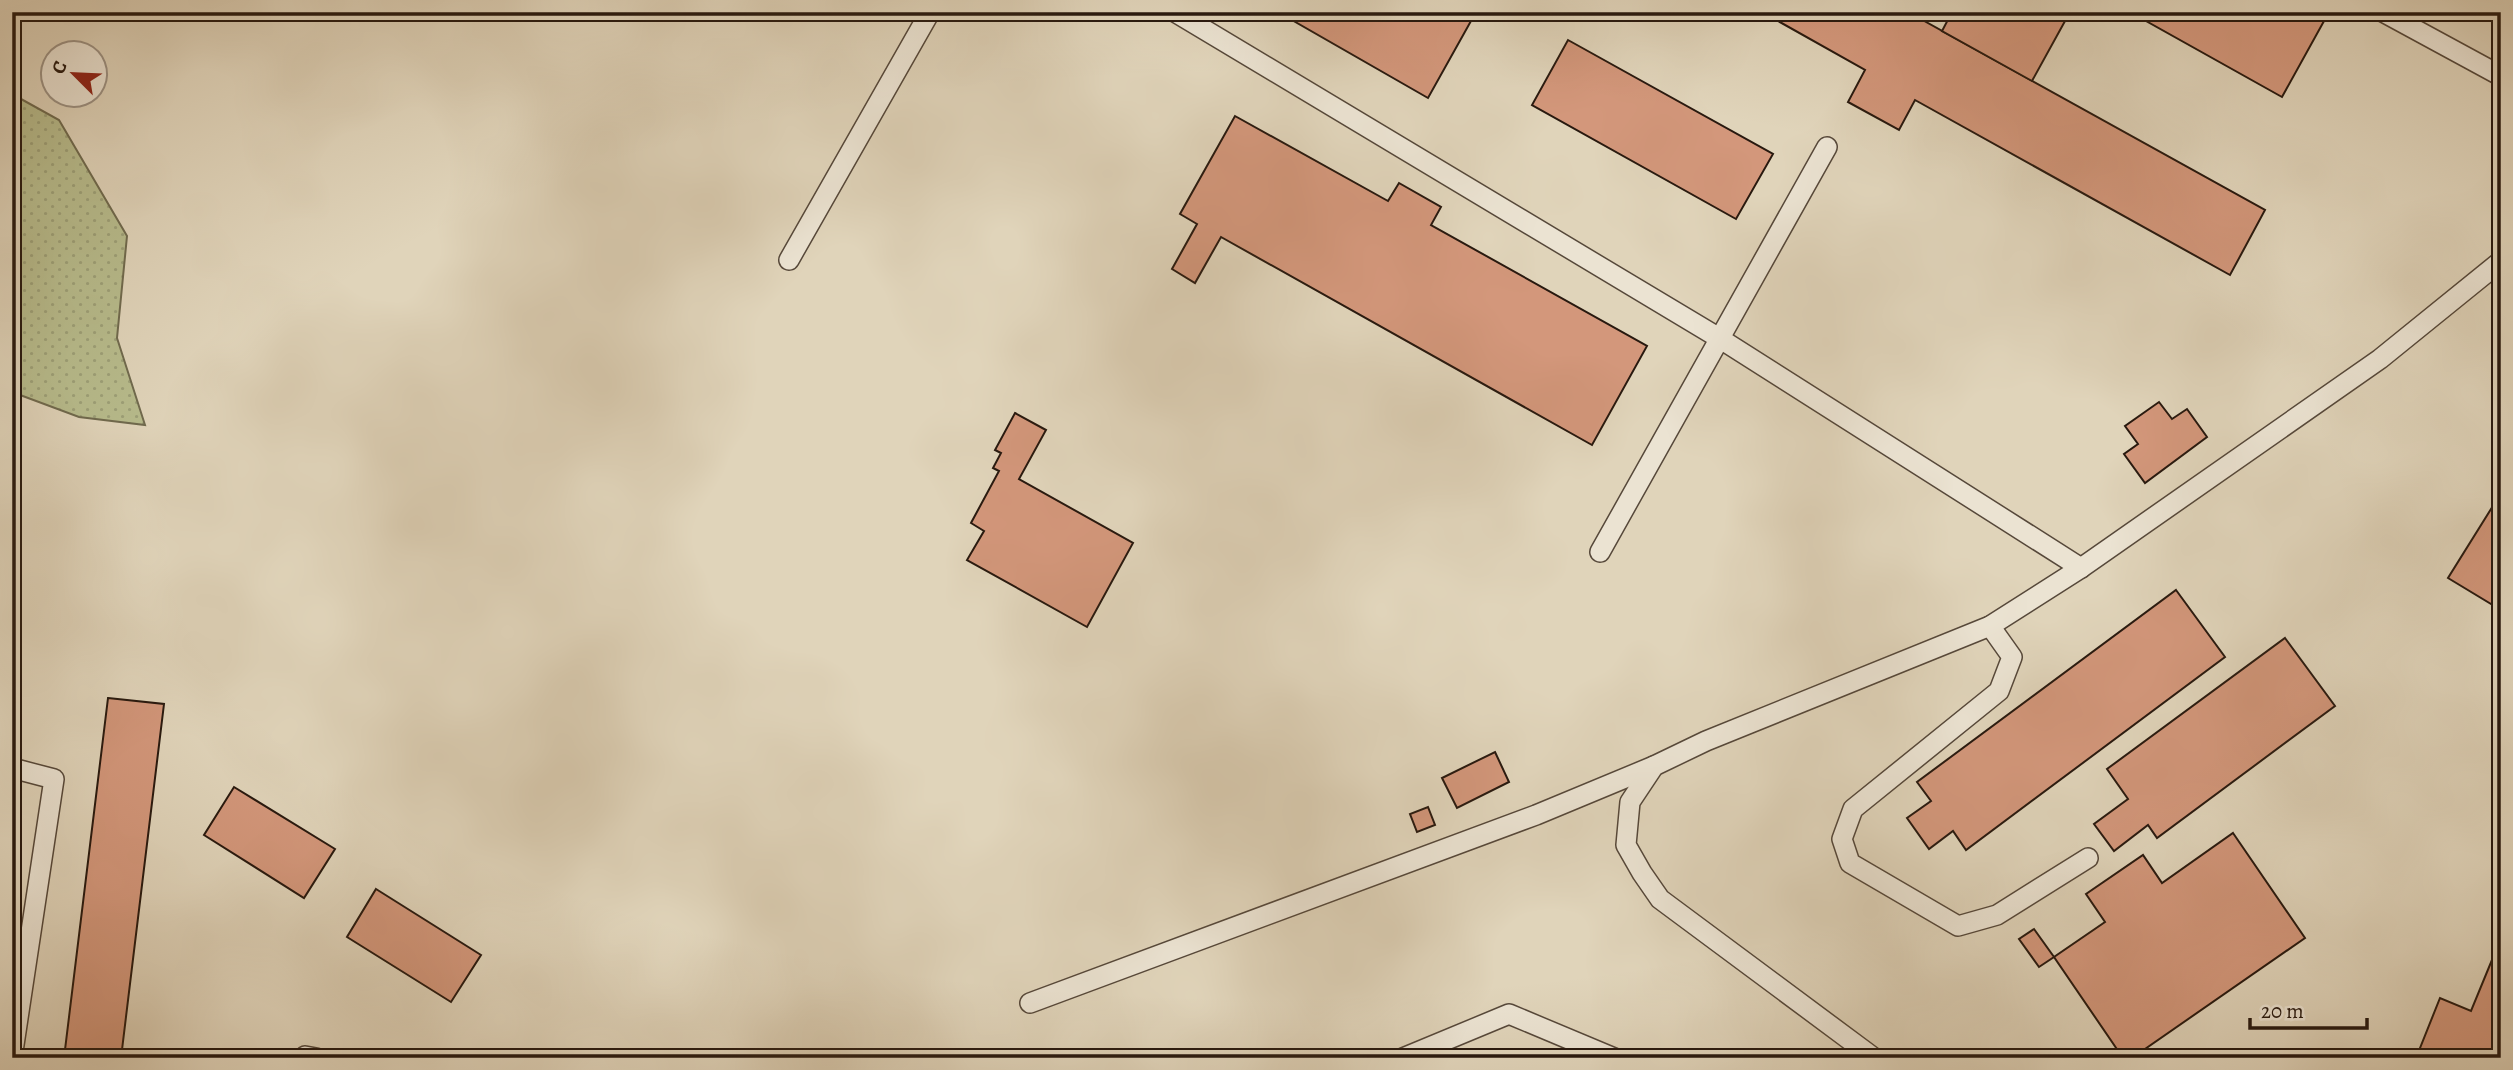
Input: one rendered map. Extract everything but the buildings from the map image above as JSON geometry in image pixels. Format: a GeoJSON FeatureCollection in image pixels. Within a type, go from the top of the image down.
{"type":"FeatureCollection","features":[{"type":"Feature","properties":{"kind":"lane"},"geometry":{"type":"LineString","coordinates":[[789,260],[930,12]]}},
{"type":"Feature","properties":{"kind":"lane"},"geometry":{"type":"LineString","coordinates":[[1175,12],[1719,338],[2081,568]]}},
{"type":"Feature","properties":{"kind":"lane"},"geometry":{"type":"LineString","coordinates":[[2383,12],[2501,76]]}},
{"type":"Feature","properties":{"kind":"lane"},"geometry":{"type":"LineString","coordinates":[[1600,552],[1827,147]]}},
{"type":"Feature","properties":{"kind":"lane"},"geometry":{"type":"LineString","coordinates":[[1030,1003],[1524,819],[1654,766],[1706,741],[1990,626],[2081,568],[2380,359],[2501,261]]}},
{"type":"Feature","properties":{"kind":"lane"},"geometry":{"type":"LineString","coordinates":[[1990,626],[2012,657],[1999,691],[1853,809],[1842,839],[1850,863],[1958,926],[1997,915],[2088,858]]}},
{"type":"Feature","properties":{"kind":"lane"},"geometry":{"type":"LineString","coordinates":[[1654,766],[1630,802],[1626,845],[1660,900],[1874,1058]]}},
{"type":"Feature","properties":{"kind":"lane"},"geometry":{"type":"LineString","coordinates":[[12,768],[54,779],[12,1058]]}},
{"type":"Feature","properties":{"kind":"lane"},"geometry":{"type":"LineString","coordinates":[[12,925],[33,923]]}},
{"type":"Feature","properties":{"kind":"lane"},"geometry":{"type":"LineString","coordinates":[[1403,1058],[1509,1014],[1615,1058]]}},
{"type":"Feature","properties":{"kind":"green space"},"geometry":{"type":"Polygon","coordinates":[[[12,94],[59,120],[127,236],[117,338],[145,425],[79,417],[12,392],[12,94]]]}}]}
